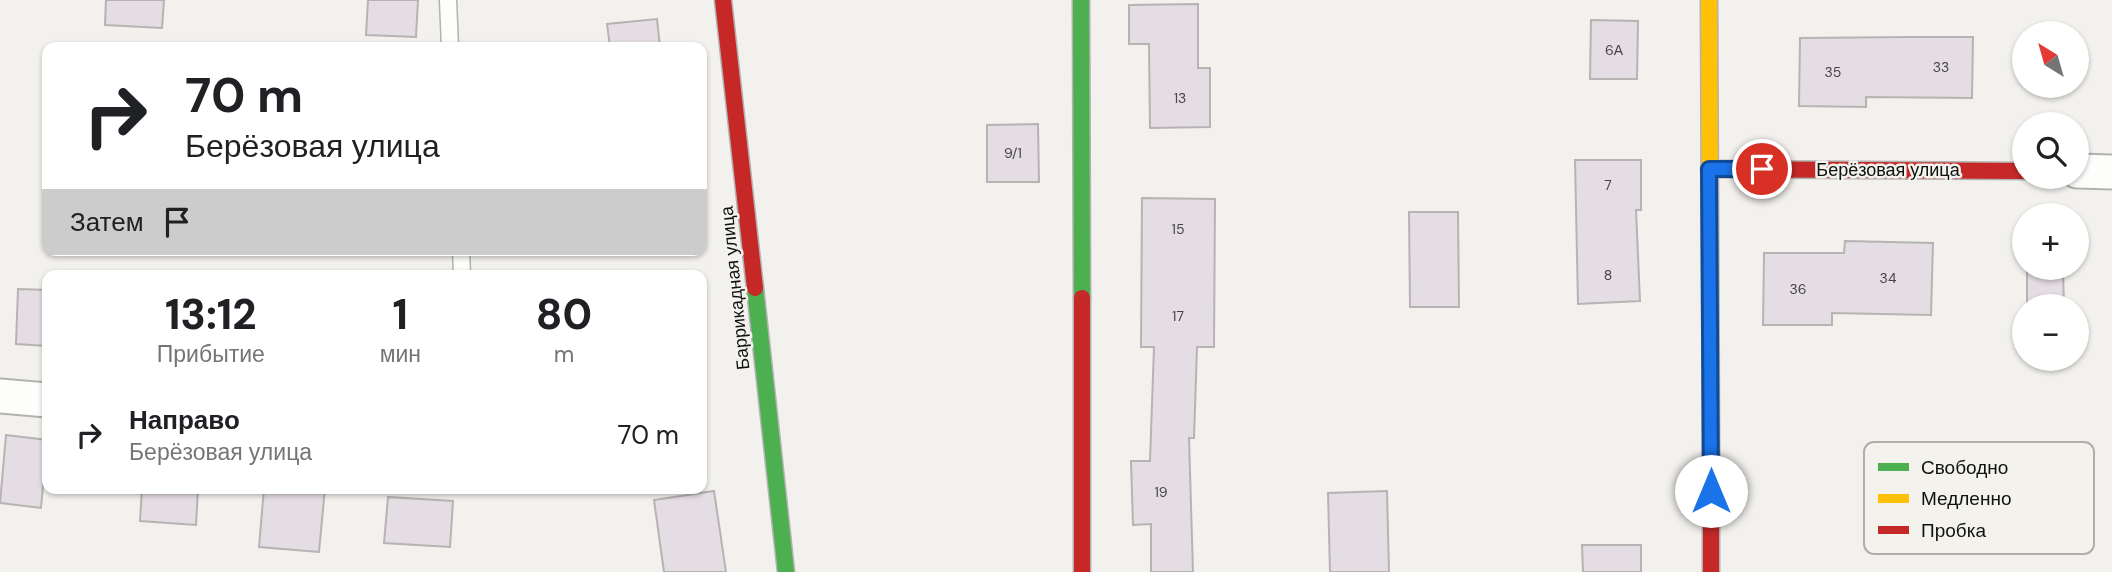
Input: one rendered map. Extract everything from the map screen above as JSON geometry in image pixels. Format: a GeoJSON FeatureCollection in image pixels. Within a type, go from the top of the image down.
{"type":"FeatureCollection","features":[{"type":"Feature","properties":{"kind":"street","name":"Баррикадная улица"},"geometry":{"type":"LineString","coordinates":[[723,0],[786,572]]}},
{"type":"Feature","properties":{"kind":"street"},"geometry":{"type":"LineString","coordinates":[[1081,0],[1082,572]]}},
{"type":"Feature","properties":{"kind":"street"},"geometry":{"type":"LineString","coordinates":[[1709,0],[1712,572]]}},
{"type":"Feature","properties":{"kind":"street","name":"Берёзовая улица"},"geometry":{"type":"LineString","coordinates":[[1709,169],[2012,171]]}},
{"type":"Feature","properties":{"kind":"street"},"geometry":{"type":"LineString","coordinates":[[2089,171],[2112,172]]}},
{"type":"Feature","properties":{"kind":"street"},"geometry":{"type":"LineString","coordinates":[[0,397],[42,400]]}},
{"type":"Feature","properties":{"kind":"lane"},"geometry":{"type":"LineString","coordinates":[[448,0],[450,42]]}},
{"type":"Feature","properties":{"kind":"building"},"geometry":{"type":"Polygon","coordinates":[[[106,0],[164,0],[162,28],[105,25],[106,0]]]}},
{"type":"Feature","properties":{"kind":"building"},"geometry":{"type":"Polygon","coordinates":[[[368,0],[418,0],[416,37],[366,35],[368,0]]]}},
{"type":"Feature","properties":{"kind":"building"},"geometry":{"type":"Polygon","coordinates":[[[1198,4],[1198,68],[1210,68],[1210,127],[1150,128],[1149,44],[1129,44],[1129,5],[1198,4]]]}},
{"type":"Feature","properties":{"kind":"building"},"geometry":{"type":"Polygon","coordinates":[[[657,19],[659,42],[609,42],[607,24],[657,19]]]}},
{"type":"Feature","properties":{"kind":"building"},"geometry":{"type":"Polygon","coordinates":[[[1591,20],[1638,21],[1637,79],[1590,79],[1591,20]]]}},
{"type":"Feature","properties":{"kind":"building"},"geometry":{"type":"Polygon","coordinates":[[[1973,37],[1972,98],[1866,97],[1866,107],[1799,106],[1800,38],[1973,37]]]}},
{"type":"Feature","properties":{"kind":"building"},"geometry":{"type":"Polygon","coordinates":[[[1038,124],[1039,182],[987,182],[987,125],[1038,124]]]}},
{"type":"Feature","properties":{"kind":"building"},"geometry":{"type":"Polygon","coordinates":[[[1575,160],[1641,160],[1641,210],[1636,210],[1640,301],[1578,304],[1575,160]]]}},
{"type":"Feature","properties":{"kind":"building"},"geometry":{"type":"Polygon","coordinates":[[[1142,198],[1215,199],[1214,347],[1197,347],[1194,438],[1189,438],[1193,572],[1151,572],[1151,524],[1133,525],[1131,461],[1150,461],[1154,347],[1141,347],[1142,198]]]}},
{"type":"Feature","properties":{"kind":"building"},"geometry":{"type":"Polygon","coordinates":[[[1409,212],[1458,212],[1459,307],[1410,307],[1409,212]]]}},
{"type":"Feature","properties":{"kind":"building"},"geometry":{"type":"Polygon","coordinates":[[[1845,241],[1933,243],[1931,315],[1832,313],[1832,325],[1763,325],[1764,253],[1844,253],[1845,241]]]}},
{"type":"Feature","properties":{"kind":"building"},"geometry":{"type":"Polygon","coordinates":[[[2027,280],[2063,280],[2064,294],[2027,294],[2027,280]]]}},
{"type":"Feature","properties":{"kind":"building"},"geometry":{"type":"Polygon","coordinates":[[[18,289],[42,290],[42,346],[16,344],[18,289]]]}},
{"type":"Feature","properties":{"kind":"building"},"geometry":{"type":"Polygon","coordinates":[[[6,435],[42,439],[41,508],[0,503],[6,435]]]}},
{"type":"Feature","properties":{"kind":"building"},"geometry":{"type":"Polygon","coordinates":[[[714,491],[726,572],[664,572],[654,500],[714,491]]]}},
{"type":"Feature","properties":{"kind":"building"},"geometry":{"type":"Polygon","coordinates":[[[1387,491],[1389,572],[1330,572],[1328,493],[1387,491]]]}},
{"type":"Feature","properties":{"kind":"building"},"geometry":{"type":"Polygon","coordinates":[[[142,494],[198,494],[196,525],[140,521],[142,494]]]}},
{"type":"Feature","properties":{"kind":"building"},"geometry":{"type":"Polygon","coordinates":[[[263,494],[324,494],[319,552],[259,547],[263,494]]]}},
{"type":"Feature","properties":{"kind":"building"},"geometry":{"type":"Polygon","coordinates":[[[388,497],[453,501],[450,547],[384,543],[388,497]]]}},
{"type":"Feature","properties":{"kind":"building"},"geometry":{"type":"Polygon","coordinates":[[[1582,545],[1641,545],[1641,572],[1583,572],[1582,545]]]}},
{"type":"Feature","properties":{"kind":"traffic: fast"},"geometry":{"type":"LineString","coordinates":[[1081,0],[1082,298]]}},
{"type":"Feature","properties":{"kind":"traffic: fast"},"geometry":{"type":"LineString","coordinates":[[755,288],[786,572]]}},
{"type":"Feature","properties":{"kind":"traffic: slow"},"geometry":{"type":"LineString","coordinates":[[1709,0],[1711,454]]}},
{"type":"Feature","properties":{"kind":"traffic: jam"},"geometry":{"type":"LineString","coordinates":[[723,0],[755,288]]}},
{"type":"Feature","properties":{"kind":"traffic: jam"},"geometry":{"type":"LineString","coordinates":[[1709,169],[2012,171]]}},
{"type":"Feature","properties":{"kind":"traffic: jam"},"geometry":{"type":"LineString","coordinates":[[1082,298],[1082,572]]}},
{"type":"Feature","properties":{"kind":"traffic: jam"},"geometry":{"type":"LineString","coordinates":[[1711,454],[1711,572]]}},
{"type":"Feature","properties":{"kind":"route"},"geometry":{"type":"LineString","coordinates":[[1711,491],[1709,169],[1762,169]]}}]}
